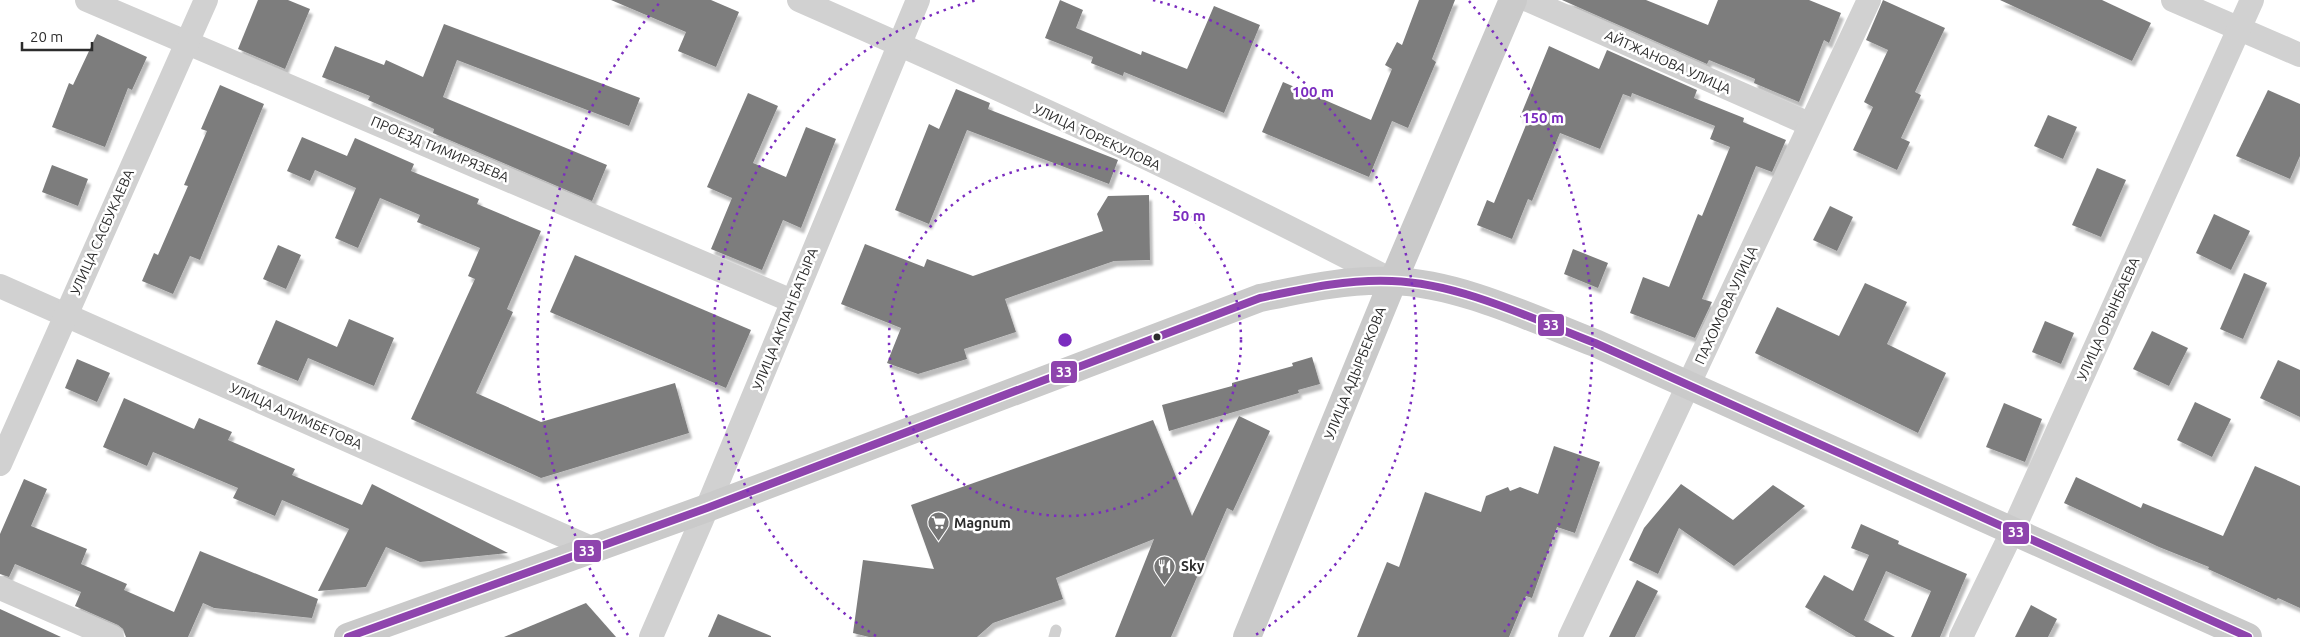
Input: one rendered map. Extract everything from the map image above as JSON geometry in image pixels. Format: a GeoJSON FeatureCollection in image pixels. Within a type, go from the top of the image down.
{"type":"FeatureCollection","features":[{"type":"Feature","properties":{"kind":"main road","name":"УЛИЦА АДЫРБЕКОВА"},"geometry":{"type":"LineString","coordinates":[[1247,637],[1392,281],[1513,0]]}},
{"type":"Feature","properties":{"kind":"main road"},"geometry":{"type":"LineString","coordinates":[[348,637],[591,548],[707,508],[1260,298],[1346,283],[1392,281],[1448,290],[1490,302],[1595,343],[2248,637]]}},
{"type":"Feature","properties":{"kind":"street","name":"ПРОЕЗД ТИМИРЯЗЕВА"},"geometry":{"type":"LineString","coordinates":[[87,0],[187,41],[792,301]]}},
{"type":"Feature","properties":{"kind":"street","name":"УЛИЦА САСБУКАЕВА"},"geometry":{"type":"LineString","coordinates":[[0,464],[206,0]]}},
{"type":"Feature","properties":{"kind":"street","name":"УЛИЦА ТОРЕКУЛОВА"},"geometry":{"type":"LineString","coordinates":[[798,0],[899,44],[1285,224],[1392,281]]}},
{"type":"Feature","properties":{"kind":"street","name":"УЛИЦА АКПАН БАТЫРА"},"geometry":{"type":"LineString","coordinates":[[651,637],[707,508],[918,0]]}},
{"type":"Feature","properties":{"kind":"street","name":"АЙТЖАНОВА УЛИЦА"},"geometry":{"type":"LineString","coordinates":[[1528,0],[1809,124]]}},
{"type":"Feature","properties":{"kind":"street","name":"ПАХОМОВА УЛИЦА"},"geometry":{"type":"LineString","coordinates":[[1570,637],[1689,386],[1809,124],[1869,0]]}},
{"type":"Feature","properties":{"kind":"street"},"geometry":{"type":"LineString","coordinates":[[2173,0],[2300,55]]}},
{"type":"Feature","properties":{"kind":"street","name":"УЛИЦА ОРЫНБАЕВА"},"geometry":{"type":"LineString","coordinates":[[1961,637],[2013,530],[2252,0]]}},
{"type":"Feature","properties":{"kind":"street","name":"УЛИЦА АЛИМБЕТОВА"},"geometry":{"type":"LineString","coordinates":[[0,286],[591,548]]}},
{"type":"Feature","properties":{"kind":"street"},"geometry":{"type":"LineString","coordinates":[[0,588],[112,637]]}},
{"type":"Feature","properties":{"kind":"building"},"geometry":{"type":"Polygon","coordinates":[[[258,0],[288,0],[310,9],[285,69],[238,49],[258,0]]]}},
{"type":"Feature","properties":{"kind":"building"},"geometry":{"type":"Polygon","coordinates":[[[611,0],[711,0],[739,12],[716,67],[678,51],[686,32],[611,0]]]}},
{"type":"Feature","properties":{"kind":"building"},"geometry":{"type":"Polygon","coordinates":[[[1060,0],[1083,10],[1076,28],[1141,55],[1142,51],[1187,69],[1214,6],[1260,25],[1224,113],[1124,72],[1123,76],[1091,63],[1093,57],[1045,38],[1060,0]]]}},
{"type":"Feature","properties":{"kind":"building"},"geometry":{"type":"Polygon","coordinates":[[[1419,0],[1455,0],[1432,59],[1436,62],[1408,128],[1392,121],[1369,177],[1262,132],[1283,82],[1371,120],[1392,69],[1385,65],[1397,42],[1402,45],[1419,0]]]}},
{"type":"Feature","properties":{"kind":"building"},"geometry":{"type":"Polygon","coordinates":[[[1562,0],[1646,0],[1708,25],[1718,0],[1809,0],[1841,13],[1829,43],[1824,40],[1799,102],[1754,83],[1755,79],[1709,60],[1707,64],[1562,0]]]}},
{"type":"Feature","properties":{"kind":"building"},"geometry":{"type":"Polygon","coordinates":[[[1883,0],[1945,28],[1915,92],[1921,95],[1901,138],[1910,142],[1897,170],[1853,150],[1873,107],[1864,102],[1888,50],[1866,40],[1883,0]]]}},
{"type":"Feature","properties":{"kind":"building"},"geometry":{"type":"Polygon","coordinates":[[[2000,0],[2102,0],[2151,23],[2132,61],[2000,0]]]}},
{"type":"Feature","properties":{"kind":"building"},"geometry":{"type":"Polygon","coordinates":[[[444,24],[640,98],[629,126],[457,60],[443,97],[607,165],[592,201],[433,133],[434,129],[368,100],[370,96],[322,77],[335,46],[384,65],[386,60],[423,77],[444,24]]]}},
{"type":"Feature","properties":{"kind":"building"},"geometry":{"type":"Polygon","coordinates":[[[97,34],[147,57],[132,90],[128,88],[105,147],[52,127],[69,83],[73,85],[97,34]]]}},
{"type":"Feature","properties":{"kind":"building"},"geometry":{"type":"Polygon","coordinates":[[[1549,46],[1599,69],[1607,50],[1697,90],[1694,98],[1744,118],[1743,122],[1786,140],[1772,172],[1756,166],[1702,299],[1712,302],[1695,338],[1630,313],[1643,277],[1669,287],[1698,214],[1702,216],[1730,147],[1710,139],[1715,126],[1632,93],[1631,97],[1623,94],[1600,149],[1560,133],[1532,201],[1528,199],[1512,239],[1477,225],[1487,200],[1494,203],[1528,120],[1520,117],[1549,46]]]}},
{"type":"Feature","properties":{"kind":"building"},"geometry":{"type":"Polygon","coordinates":[[[220,85],[264,104],[200,260],[190,256],[173,294],[142,281],[154,253],[158,255],[188,186],[184,185],[207,131],[201,129],[220,85]]]}},
{"type":"Feature","properties":{"kind":"building"},"geometry":{"type":"Polygon","coordinates":[[[956,89],[990,103],[988,109],[1118,160],[1109,184],[967,130],[929,224],[895,210],[929,124],[939,129],[956,89]]]}},
{"type":"Feature","properties":{"kind":"building"},"geometry":{"type":"Polygon","coordinates":[[[2268,90],[2300,104],[2300,156],[2290,179],[2236,156],[2268,90]]]}},
{"type":"Feature","properties":{"kind":"building"},"geometry":{"type":"Polygon","coordinates":[[[748,93],[778,106],[753,163],[786,177],[806,127],[836,139],[801,228],[783,220],[762,270],[711,249],[732,198],[707,187],[748,93]]]}},
{"type":"Feature","properties":{"kind":"building"},"geometry":{"type":"Polygon","coordinates":[[[2048,115],[2077,127],[2063,159],[2034,146],[2048,115]]]}},
{"type":"Feature","properties":{"kind":"building"},"geometry":{"type":"Polygon","coordinates":[[[302,137],[347,156],[355,138],[414,164],[411,171],[479,199],[477,204],[541,231],[507,309],[513,312],[476,393],[541,422],[675,383],[689,433],[541,478],[411,419],[475,279],[468,276],[480,248],[417,222],[420,215],[380,198],[358,248],[335,238],[356,188],[315,170],[310,181],[287,171],[302,137]]]}},
{"type":"Feature","properties":{"kind":"building"},"geometry":{"type":"Polygon","coordinates":[[[52,165],[88,179],[78,206],[42,192],[52,165]]]}},
{"type":"Feature","properties":{"kind":"building"},"geometry":{"type":"Polygon","coordinates":[[[2097,168],[2126,180],[2101,237],[2072,225],[2097,168]]]}},
{"type":"Feature","properties":{"kind":"building"},"geometry":{"type":"Polygon","coordinates":[[[1149,195],[1150,260],[1114,261],[1005,299],[1016,332],[964,349],[967,359],[918,374],[887,363],[901,328],[841,304],[865,244],[924,267],[927,259],[973,276],[1103,231],[1097,214],[1108,196],[1149,195]]]}},
{"type":"Feature","properties":{"kind":"building"},"geometry":{"type":"Polygon","coordinates":[[[1830,206],[1853,217],[1837,251],[1813,240],[1830,206]]]}},
{"type":"Feature","properties":{"kind":"building"},"geometry":{"type":"Polygon","coordinates":[[[2214,214],[2250,231],[2231,270],[2196,253],[2214,214]]]}},
{"type":"Feature","properties":{"kind":"building"},"geometry":{"type":"Polygon","coordinates":[[[278,245],[301,255],[286,289],[263,279],[278,245]]]}},
{"type":"Feature","properties":{"kind":"building"},"geometry":{"type":"Polygon","coordinates":[[[1573,249],[1608,263],[1598,288],[1564,274],[1573,249]]]}},
{"type":"Feature","properties":{"kind":"building"},"geometry":{"type":"Polygon","coordinates":[[[575,255],[751,330],[726,388],[550,312],[575,255]]]}},
{"type":"Feature","properties":{"kind":"building"},"geometry":{"type":"Polygon","coordinates":[[[2244,273],[2267,283],[2243,339],[2220,329],[2244,273]]]}},
{"type":"Feature","properties":{"kind":"building"},"geometry":{"type":"Polygon","coordinates":[[[1865,283],[1907,302],[1887,344],[1946,373],[1918,433],[1755,353],[1777,307],[1839,336],[1865,283]]]}},
{"type":"Feature","properties":{"kind":"building"},"geometry":{"type":"Polygon","coordinates":[[[349,319],[394,338],[374,386],[308,358],[298,381],[257,364],[276,320],[337,347],[349,319]]]}},
{"type":"Feature","properties":{"kind":"building"},"geometry":{"type":"Polygon","coordinates":[[[2045,321],[2074,333],[2061,364],[2032,352],[2045,321]]]}},
{"type":"Feature","properties":{"kind":"building"},"geometry":{"type":"Polygon","coordinates":[[[2152,331],[2188,348],[2169,386],[2133,369],[2152,331]]]}},
{"type":"Feature","properties":{"kind":"building"},"geometry":{"type":"Polygon","coordinates":[[[1312,357],[1320,384],[1298,390],[1299,393],[1169,431],[1162,405],[1232,386],[1232,383],[1293,366],[1292,363],[1312,357]]]}},
{"type":"Feature","properties":{"kind":"building"},"geometry":{"type":"Polygon","coordinates":[[[77,359],[110,373],[97,402],[65,388],[77,359]]]}},
{"type":"Feature","properties":{"kind":"building"},"geometry":{"type":"Polygon","coordinates":[[[2278,360],[2300,370],[2300,417],[2260,398],[2278,360]]]}},
{"type":"Feature","properties":{"kind":"building"},"geometry":{"type":"Polygon","coordinates":[[[124,398],[194,429],[199,418],[232,432],[228,440],[295,469],[292,475],[362,505],[372,484],[508,553],[420,562],[386,547],[366,587],[318,591],[349,529],[282,500],[275,516],[233,498],[238,488],[153,452],[147,466],[103,447],[124,398]]]}},
{"type":"Feature","properties":{"kind":"building"},"geometry":{"type":"Polygon","coordinates":[[[2195,402],[2231,419],[2212,457],[2177,440],[2195,402]]]}},
{"type":"Feature","properties":{"kind":"building"},"geometry":{"type":"Polygon","coordinates":[[[2004,403],[2042,419],[2025,462],[1986,447],[2004,403]]]}},
{"type":"Feature","properties":{"kind":"building"},"geometry":{"type":"Polygon","coordinates":[[[1239,416],[1270,431],[1233,511],[1227,508],[1171,637],[1115,637],[1154,539],[1056,578],[1063,599],[993,623],[977,637],[869,637],[853,633],[863,560],[934,569],[911,505],[1153,420],[1192,516],[1239,416]]]}},
{"type":"Feature","properties":{"kind":"building"},"geometry":{"type":"Polygon","coordinates":[[[1554,446],[1600,462],[1575,533],[1557,527],[1532,598],[1526,596],[1509,637],[1357,637],[1387,562],[1399,567],[1425,492],[1481,512],[1486,496],[1508,487],[1510,491],[1520,487],[1538,494],[1554,446]]]}},
{"type":"Feature","properties":{"kind":"building"},"geometry":{"type":"Polygon","coordinates":[[[2255,466],[2300,486],[2300,608],[2278,598],[2276,600],[2208,569],[2209,567],[2159,547],[2064,503],[2076,477],[2141,508],[2143,503],[2223,536],[2255,466]]]}},
{"type":"Feature","properties":{"kind":"building"},"geometry":{"type":"Polygon","coordinates":[[[24,479],[47,489],[31,526],[87,549],[81,564],[127,584],[124,590],[174,612],[200,551],[318,599],[312,618],[214,608],[203,603],[188,637],[126,637],[123,629],[118,625],[75,606],[81,592],[15,564],[9,577],[0,574],[0,534],[24,479]]]}},
{"type":"Feature","properties":{"kind":"building"},"geometry":{"type":"Polygon","coordinates":[[[1681,484],[1733,520],[1773,485],[1805,506],[1734,566],[1679,528],[1658,574],[1629,560],[1644,528],[1681,484]]]}},
{"type":"Feature","properties":{"kind":"building"},"geometry":{"type":"Polygon","coordinates":[[[1861,524],[1899,541],[1898,544],[1967,574],[1940,637],[1911,637],[1931,591],[1886,571],[1864,620],[1895,637],[1856,637],[1805,607],[1824,575],[1853,591],[1869,555],[1851,548],[1861,524]]]}},
{"type":"Feature","properties":{"kind":"building"},"geometry":{"type":"Polygon","coordinates":[[[1637,580],[1658,591],[1635,637],[1609,637],[1637,580]]]}},
{"type":"Feature","properties":{"kind":"building"},"geometry":{"type":"Polygon","coordinates":[[[586,603],[616,637],[504,637],[586,603]]]}},
{"type":"Feature","properties":{"kind":"building"},"geometry":{"type":"Polygon","coordinates":[[[2031,605],[2057,619],[2048,637],[2015,637],[2031,605]]]}},
{"type":"Feature","properties":{"kind":"building"},"geometry":{"type":"Polygon","coordinates":[[[0,609],[61,637],[0,637],[0,609]]]}},
{"type":"Feature","properties":{"kind":"building"},"geometry":{"type":"Polygon","coordinates":[[[718,614],[771,636],[771,637],[708,637],[718,614]]]}},
{"type":"Feature","properties":{"kind":"transit line","name":"33"},"geometry":{"type":"LineString","coordinates":[[348,637],[707,508],[1260,298],[1325,285],[1375,281],[1417,283],[1469,295],[1521,313],[1595,343],[2248,637]]}},
{"type":"Feature","properties":{"kind":"place","name":"Magnum"},"geometry":{"type":"Point","coordinates":[938,542]}},
{"type":"Feature","properties":{"kind":"place","name":"Sky"},"geometry":{"type":"Point","coordinates":[1165,585]}}]}
